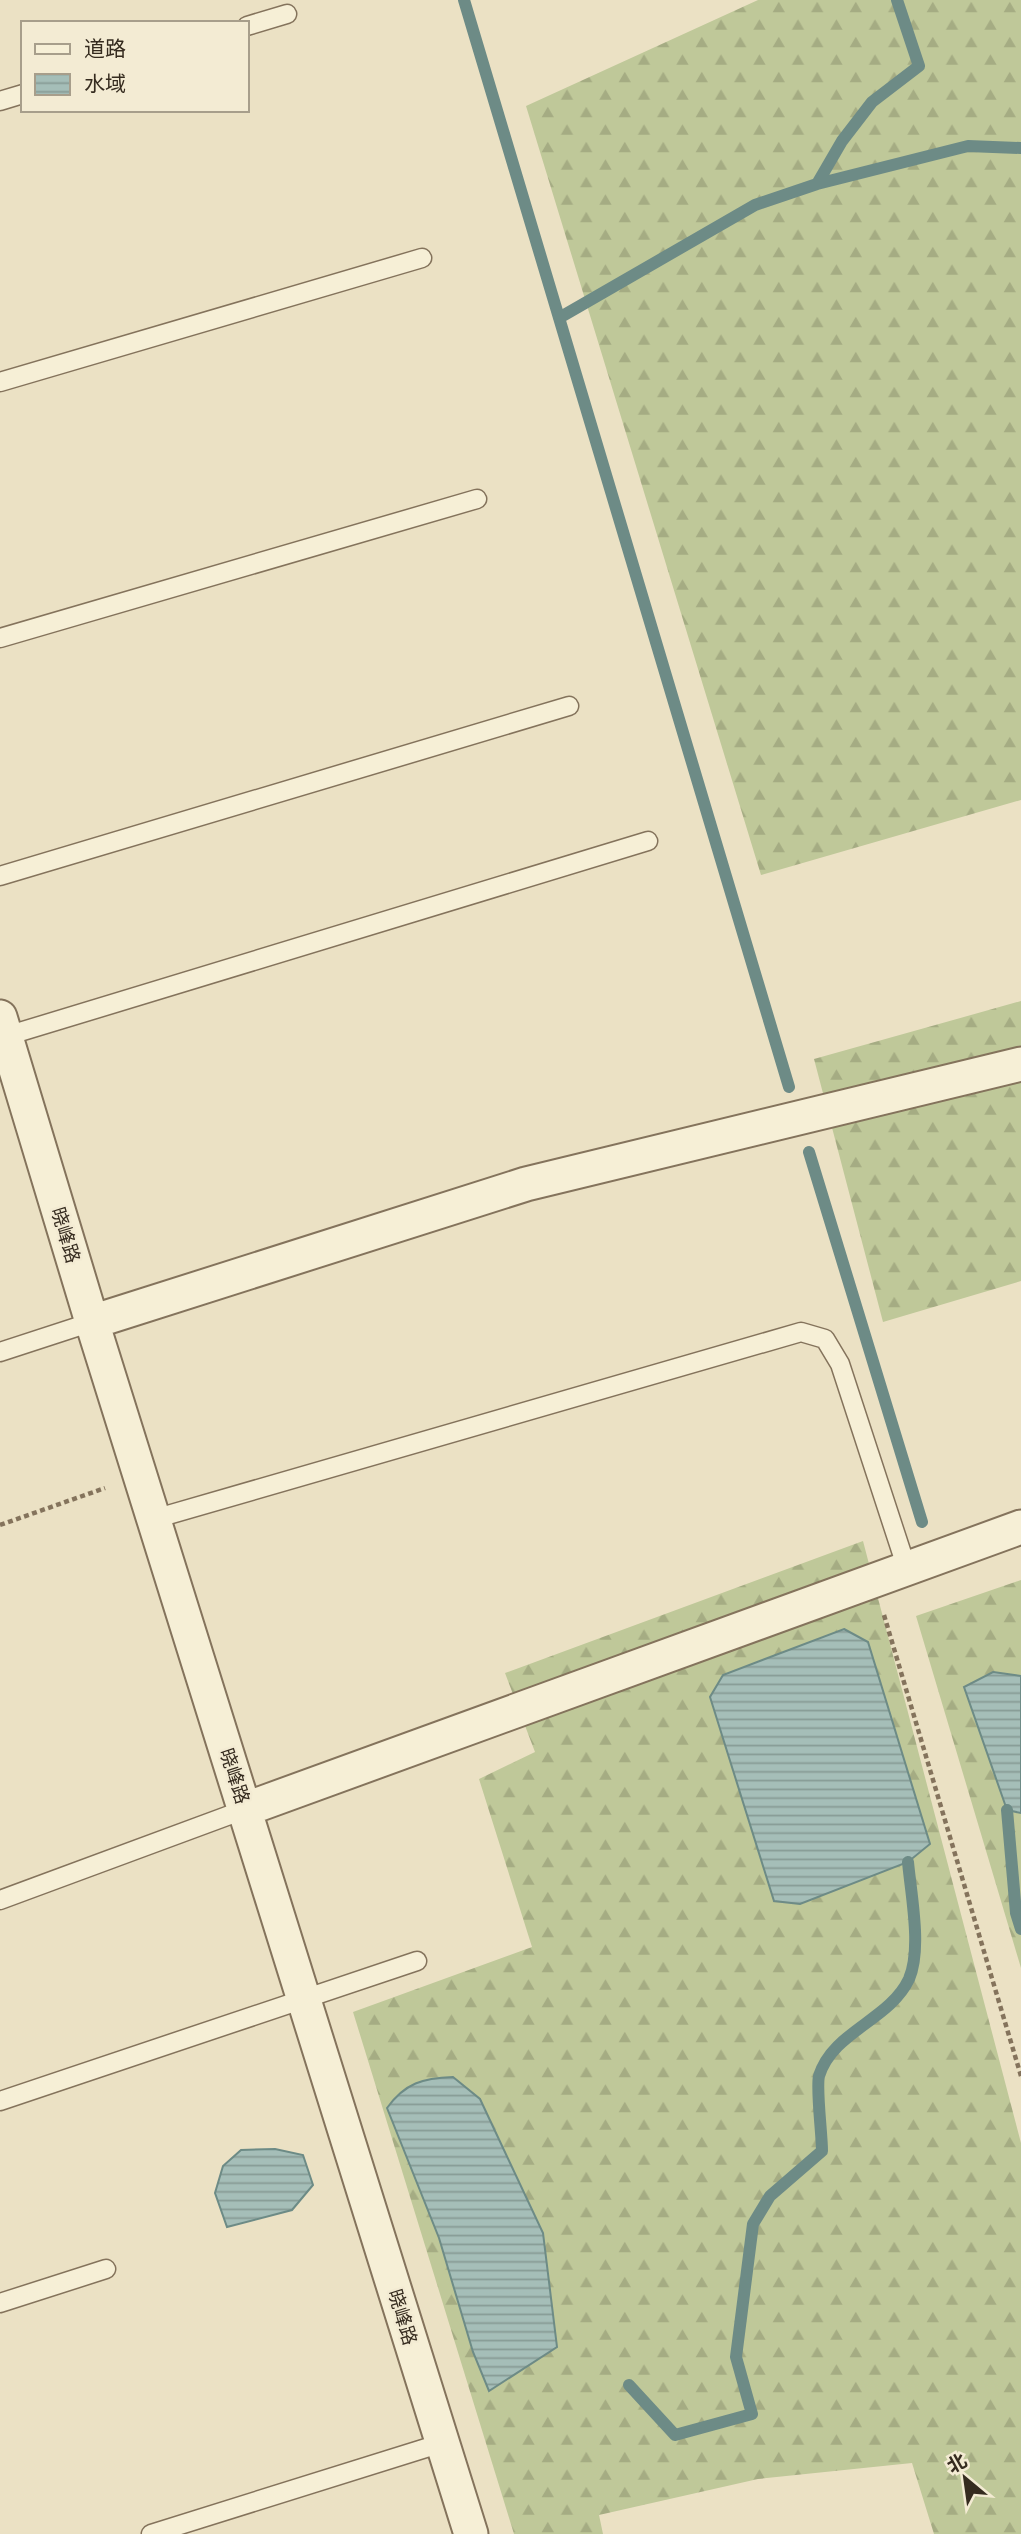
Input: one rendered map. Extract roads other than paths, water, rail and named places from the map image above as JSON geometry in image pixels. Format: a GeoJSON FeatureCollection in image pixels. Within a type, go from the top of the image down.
{"type":"FeatureCollection","features":[{"type":"Feature","properties":{"kind":"street","name":"晓峰路"},"geometry":{"type":"LineString","coordinates":[[2,1030],[471,2534]]}},
{"type":"Feature","properties":{"kind":"street"},"geometry":{"type":"LineString","coordinates":[[92,1322],[526,1184],[1021,1064]]}},
{"type":"Feature","properties":{"kind":"street"},"geometry":{"type":"LineString","coordinates":[[246,1809],[1021,1527]]}},
{"type":"Feature","properties":{"kind":"lane"},"geometry":{"type":"LineString","coordinates":[[248,26],[287,14]]}},
{"type":"Feature","properties":{"kind":"lane"},"geometry":{"type":"LineString","coordinates":[[0,101],[21,95]]}},
{"type":"Feature","properties":{"kind":"lane"},"geometry":{"type":"LineString","coordinates":[[0,382],[422,258]]}},
{"type":"Feature","properties":{"kind":"lane"},"geometry":{"type":"LineString","coordinates":[[0,638],[477,499]]}},
{"type":"Feature","properties":{"kind":"lane"},"geometry":{"type":"LineString","coordinates":[[0,876],[569,706]]}},
{"type":"Feature","properties":{"kind":"lane"},"geometry":{"type":"LineString","coordinates":[[2,1030],[648,842]]}},
{"type":"Feature","properties":{"kind":"lane"},"geometry":{"type":"LineString","coordinates":[[0,1352],[92,1322]]}},
{"type":"Feature","properties":{"kind":"lane"},"geometry":{"type":"LineString","coordinates":[[154,1519],[801,1332],[825,1339],[839,1364],[907,1569]]}},
{"type":"Feature","properties":{"kind":"lane"},"geometry":{"type":"LineString","coordinates":[[0,1900],[246,1809]]}},
{"type":"Feature","properties":{"kind":"lane"},"geometry":{"type":"LineString","coordinates":[[0,2101],[417,1961]]}},
{"type":"Feature","properties":{"kind":"lane"},"geometry":{"type":"LineString","coordinates":[[0,2303],[106,2269]]}},
{"type":"Feature","properties":{"kind":"lane"},"geometry":{"type":"LineString","coordinates":[[151,2534],[442,2443]]}},
{"type":"Feature","properties":{"kind":"water"},"geometry":{"type":"Polygon","coordinates":[[[844,1629],[868,1642],[930,1844],[908,1862],[800,1904],[774,1901],[710,1697],[723,1675],[844,1629]]]}},
{"type":"Feature","properties":{"kind":"water"},"geometry":{"type":"Polygon","coordinates":[[[993,1672],[1021,1676],[1021,1813],[1007,1810],[964,1687],[993,1672]]]}},
{"type":"Feature","properties":{"kind":"water"},"geometry":{"type":"Polygon","coordinates":[[[453,2077],[480,2099],[543,2233],[557,2347],[489,2391],[473,2352],[439,2238],[387,2108],[408,2087],[433,2079],[453,2077]]]}},
{"type":"Feature","properties":{"kind":"water"},"geometry":{"type":"Polygon","coordinates":[[[275,2149],[303,2155],[313,2185],[292,2210],[227,2227],[215,2193],[223,2166],[241,2150],[275,2149]]]}},
{"type":"Feature","properties":{"kind":"waterway"},"geometry":{"type":"LineString","coordinates":[[464,0],[789,1087]]}},
{"type":"Feature","properties":{"kind":"waterway"},"geometry":{"type":"LineString","coordinates":[[817,184],[842,141],[872,102],[919,66],[897,0]]}},
{"type":"Feature","properties":{"kind":"waterway"},"geometry":{"type":"LineString","coordinates":[[559,318],[755,205],[817,184],[968,146],[1021,148]]}},
{"type":"Feature","properties":{"kind":"waterway"},"geometry":{"type":"LineString","coordinates":[[809,1152],[922,1522]]}},
{"type":"Feature","properties":{"kind":"waterway"},"geometry":{"type":"LineString","coordinates":[[1007,1810],[1016,1913],[1021,1929]]}},
{"type":"Feature","properties":{"kind":"waterway"},"geometry":{"type":"LineString","coordinates":[[629,2385],[675,2435],[752,2414],[736,2357],[753,2224],[770,2196],[822,2151],[818,2082],[826,2061],[848,2037],[888,2006],[909,1979],[913,1967],[915,1937],[908,1862]]}}]}
